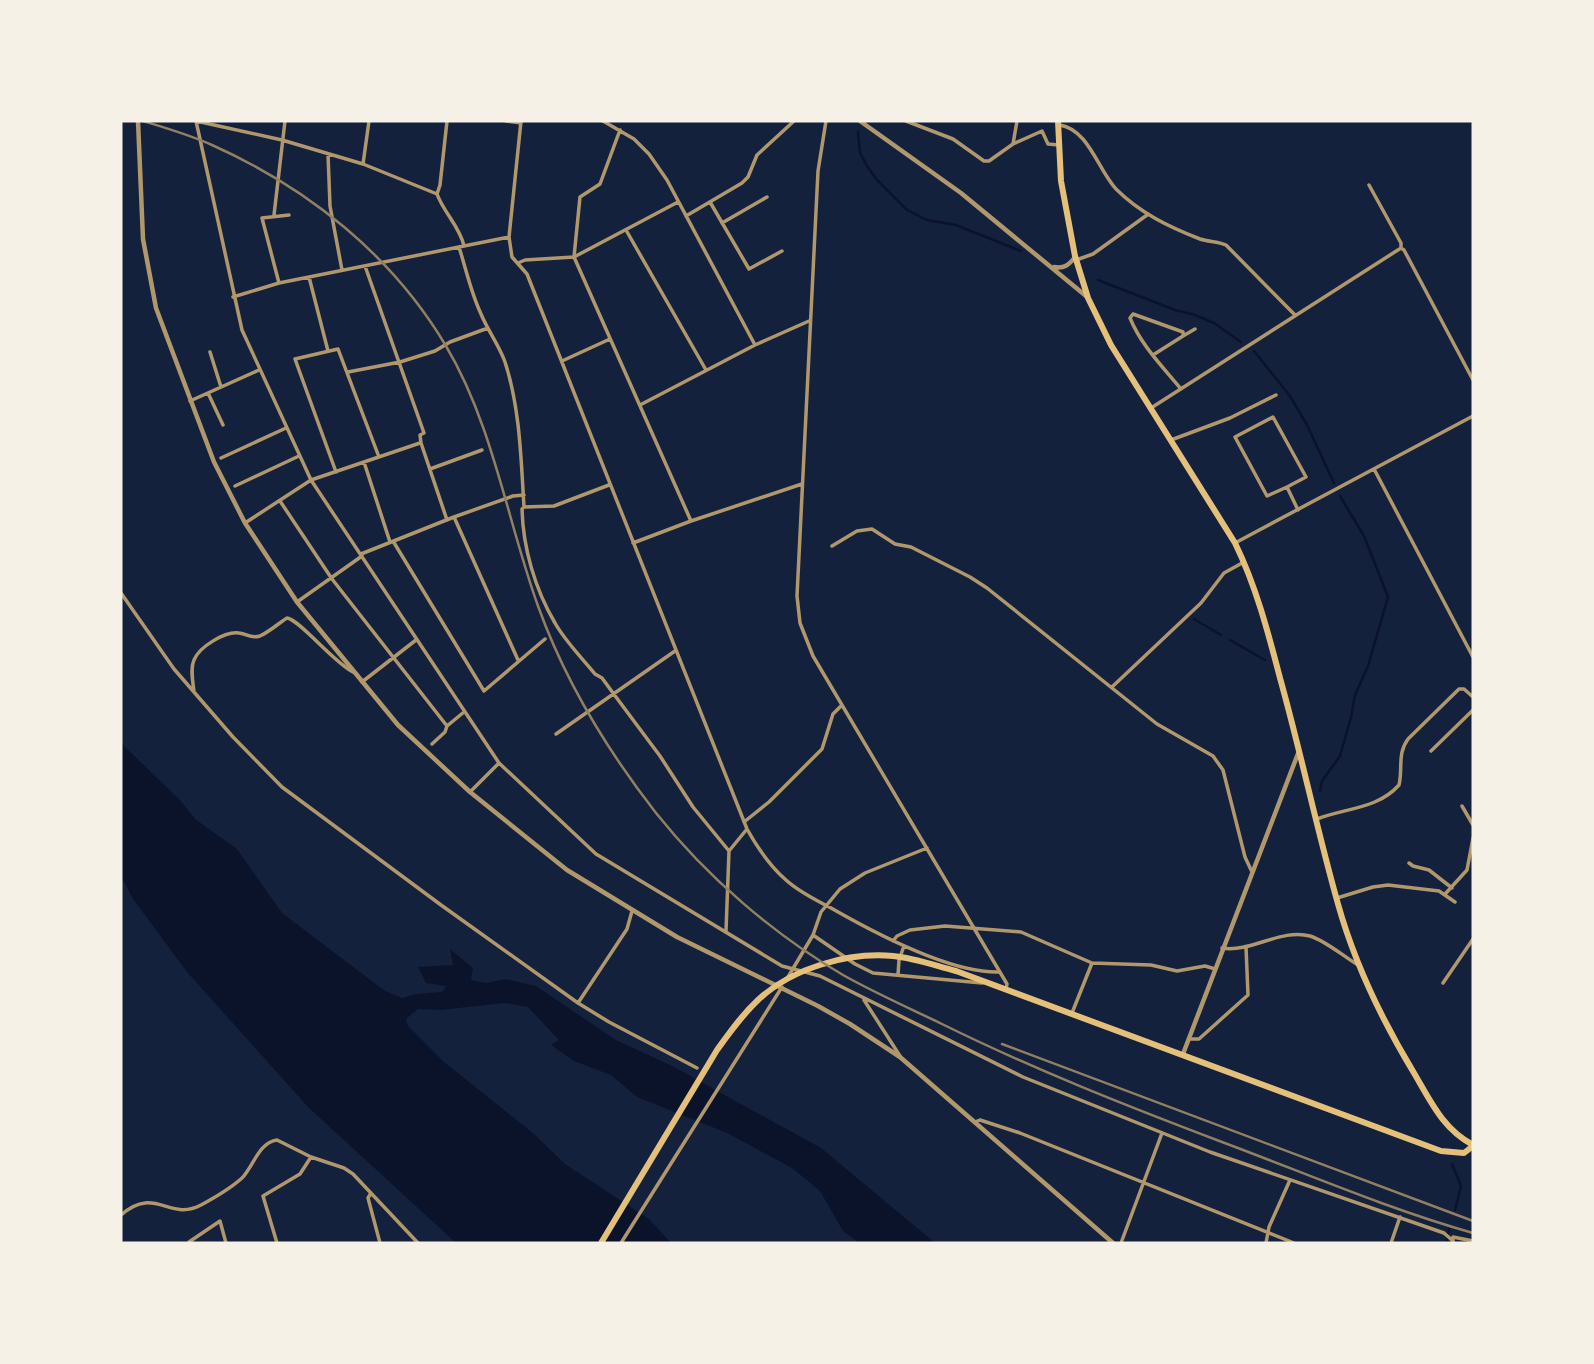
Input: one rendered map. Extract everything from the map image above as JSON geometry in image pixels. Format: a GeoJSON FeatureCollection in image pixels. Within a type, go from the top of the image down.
{"type":"FeatureCollection","features":[{"type":"Feature","properties":{"kind":"main road"},"geometry":{"type":"LineString","coordinates":[[601,1243],[717,1050],[736,1023],[759,998],[781,983],[826,963],[870,956],[909,958],[1006,989],[1441,1151],[1464,1153],[1473,1146],[1459,1138],[1443,1122],[1390,1032],[1359,966],[1337,898],[1260,604],[1244,561],[1111,345],[1088,298],[1076,258],[1061,181],[1058,123]]}},
{"type":"Feature","properties":{"kind":"street"},"geometry":{"type":"LineString","coordinates":[[138,121],[143,239],[156,308],[214,462],[245,523],[297,602],[398,725],[470,792],[547,857],[677,937],[850,1024],[900,1056],[1113,1243]]}},
{"type":"Feature","properties":{"kind":"street"},"geometry":{"type":"LineString","coordinates":[[437,194],[363,164],[219,123],[196,121],[242,330],[299,456],[311,481],[499,763],[604,860],[782,966],[820,976],[1023,1077],[1162,1133],[1444,1233],[1452,1241],[1453,1237],[1458,1236],[1473,1241]]}},
{"type":"Feature","properties":{"kind":"street"},"geometry":{"type":"LineString","coordinates":[[274,215],[285,121]]}},
{"type":"Feature","properties":{"kind":"street"},"geometry":{"type":"LineString","coordinates":[[363,164],[369,121]]}},
{"type":"Feature","properties":{"kind":"street"},"geometry":{"type":"LineString","coordinates":[[447,121],[437,194],[442,207],[462,237],[461,247],[475,300],[500,348],[513,392],[524,495],[522,526],[545,604],[565,637],[595,674],[602,678],[660,756],[693,807],[729,851]]}},
{"type":"Feature","properties":{"kind":"street"},"geometry":{"type":"LineString","coordinates":[[506,121],[521,122],[509,237],[512,257],[527,274],[747,829],[784,878],[826,905],[904,946],[952,964],[1000,972]]}},
{"type":"Feature","properties":{"kind":"street"},"geometry":{"type":"LineString","coordinates":[[603,121],[634,139],[649,154],[667,180],[755,345]]}},
{"type":"Feature","properties":{"kind":"street"},"geometry":{"type":"LineString","coordinates":[[686,216],[742,183],[757,155],[794,121]]}},
{"type":"Feature","properties":{"kind":"street"},"geometry":{"type":"LineString","coordinates":[[826,121],[818,171],[809,321],[797,596],[800,623],[811,653],[976,929],[1007,984],[1006,989]]}},
{"type":"Feature","properties":{"kind":"street"},"geometry":{"type":"LineString","coordinates":[[860,121],[961,193],[1088,298]]}},
{"type":"Feature","properties":{"kind":"street"},"geometry":{"type":"LineString","coordinates":[[906,121],[953,139],[984,161],[989,161],[1013,144],[1042,131],[1048,144],[1059,145]]}},
{"type":"Feature","properties":{"kind":"street"},"geometry":{"type":"LineString","coordinates":[[1013,144],[1017,121]]}},
{"type":"Feature","properties":{"kind":"street"},"geometry":{"type":"LineString","coordinates":[[1058,123],[1081,137],[1114,187],[1147,215],[1202,240],[1220,242],[1226,246],[1295,315]]}},
{"type":"Feature","properties":{"kind":"street"},"geometry":{"type":"LineString","coordinates":[[620,130],[600,184],[580,197],[574,257],[691,521]]}},
{"type":"Feature","properties":{"kind":"street"},"geometry":{"type":"LineString","coordinates":[[328,154],[330,206],[342,270]]}},
{"type":"Feature","properties":{"kind":"street"},"geometry":{"type":"LineString","coordinates":[[1369,185],[1473,380]]}},
{"type":"Feature","properties":{"kind":"street"},"geometry":{"type":"LineString","coordinates":[[722,223],[767,197]]}},
{"type":"Feature","properties":{"kind":"street"},"geometry":{"type":"LineString","coordinates":[[518,263],[525,260],[574,257],[678,202]]}},
{"type":"Feature","properties":{"kind":"street"},"geometry":{"type":"LineString","coordinates":[[710,202],[750,269],[782,250]]}},
{"type":"Feature","properties":{"kind":"street"},"geometry":{"type":"LineString","coordinates":[[279,283],[262,218],[289,215]]}},
{"type":"Feature","properties":{"kind":"street"},"geometry":{"type":"LineString","coordinates":[[1052,267],[1061,268],[1076,258],[1086,258],[1147,215]]}},
{"type":"Feature","properties":{"kind":"street"},"geometry":{"type":"LineString","coordinates":[[626,230],[706,370]]}},
{"type":"Feature","properties":{"kind":"street"},"geometry":{"type":"LineString","coordinates":[[233,297],[279,283],[509,237]]}},
{"type":"Feature","properties":{"kind":"street"},"geometry":{"type":"LineString","coordinates":[[1151,408],[1401,248]]}},
{"type":"Feature","properties":{"kind":"street"},"geometry":{"type":"LineString","coordinates":[[366,266],[424,432],[420,435],[421,443],[447,520]]}},
{"type":"Feature","properties":{"kind":"street"},"geometry":{"type":"LineString","coordinates":[[309,277],[328,352]]}},
{"type":"Feature","properties":{"kind":"street"},"geometry":{"type":"LineString","coordinates":[[1181,388],[1153,355],[1130,318],[1133,314],[1183,332],[1183,337]]}},
{"type":"Feature","properties":{"kind":"street"},"geometry":{"type":"LineString","coordinates":[[640,405],[755,345],[809,321]]}},
{"type":"Feature","properties":{"kind":"street"},"geometry":{"type":"LineString","coordinates":[[347,373],[400,362],[435,351],[450,342],[488,328]]}},
{"type":"Feature","properties":{"kind":"street"},"geometry":{"type":"LineString","coordinates":[[1153,355],[1195,328]]}},
{"type":"Feature","properties":{"kind":"street"},"geometry":{"type":"LineString","coordinates":[[562,361],[611,340]]}},
{"type":"Feature","properties":{"kind":"street"},"geometry":{"type":"LineString","coordinates":[[336,472],[295,359],[338,349],[379,457]]}},
{"type":"Feature","properties":{"kind":"street"},"geometry":{"type":"LineString","coordinates":[[210,352],[221,387]]}},
{"type":"Feature","properties":{"kind":"street"},"geometry":{"type":"LineString","coordinates":[[189,401],[259,370]]}},
{"type":"Feature","properties":{"kind":"street"},"geometry":{"type":"LineString","coordinates":[[208,393],[223,425]]}},
{"type":"Feature","properties":{"kind":"street"},"geometry":{"type":"LineString","coordinates":[[1171,440],[1230,418],[1276,395]]}},
{"type":"Feature","properties":{"kind":"street"},"geometry":{"type":"LineString","coordinates":[[1235,543],[1473,415]]}},
{"type":"Feature","properties":{"kind":"street"},"geometry":{"type":"LineString","coordinates":[[1273,417],[1306,477],[1287,487],[1268,496],[1235,437],[1273,417]]}},
{"type":"Feature","properties":{"kind":"street"},"geometry":{"type":"LineString","coordinates":[[221,458],[286,428]]}},
{"type":"Feature","properties":{"kind":"street"},"geometry":{"type":"LineString","coordinates":[[245,523],[311,481],[421,443]]}},
{"type":"Feature","properties":{"kind":"street"},"geometry":{"type":"LineString","coordinates":[[430,469],[482,450]]}},
{"type":"Feature","properties":{"kind":"street"},"geometry":{"type":"LineString","coordinates":[[236,486],[299,456]]}},
{"type":"Feature","properties":{"kind":"street"},"geometry":{"type":"LineString","coordinates":[[364,462],[391,542],[484,691],[545,639]]}},
{"type":"Feature","properties":{"kind":"street"},"geometry":{"type":"LineString","coordinates":[[1374,469],[1473,657]]}},
{"type":"Feature","properties":{"kind":"street"},"geometry":{"type":"LineString","coordinates":[[633,542],[802,484]]}},
{"type":"Feature","properties":{"kind":"street"},"geometry":{"type":"LineString","coordinates":[[524,507],[554,506],[609,485]]}},
{"type":"Feature","properties":{"kind":"street"},"geometry":{"type":"LineString","coordinates":[[1287,487],[1298,510]]}},
{"type":"Feature","properties":{"kind":"street"},"geometry":{"type":"LineString","coordinates":[[297,602],[361,555],[454,517],[513,496],[524,495]]}},
{"type":"Feature","properties":{"kind":"street"},"geometry":{"type":"LineString","coordinates":[[280,502],[331,578],[447,726]]}},
{"type":"Feature","properties":{"kind":"street"},"geometry":{"type":"LineString","coordinates":[[454,517],[518,660]]}},
{"type":"Feature","properties":{"kind":"street"},"geometry":{"type":"LineString","coordinates":[[832,546],[857,531],[872,529],[895,544],[921,552],[987,588],[1157,724],[1213,756],[1223,770],[1245,857],[1252,872]]}},
{"type":"Feature","properties":{"kind":"street"},"geometry":{"type":"LineString","coordinates":[[1112,687],[1201,603],[1224,573],[1244,561]]}},
{"type":"Feature","properties":{"kind":"street"},"geometry":{"type":"LineString","coordinates":[[121,593],[174,669],[233,737],[282,787],[578,1003],[697,1068]]}},
{"type":"Feature","properties":{"kind":"street"},"geometry":{"type":"LineString","coordinates":[[194,692],[193,661],[199,652],[223,636],[239,632],[250,638],[260,636],[287,618],[296,620],[334,660],[355,673]]}},
{"type":"Feature","properties":{"kind":"street"},"geometry":{"type":"LineString","coordinates":[[362,682],[416,640]]}},
{"type":"Feature","properties":{"kind":"street"},"geometry":{"type":"LineString","coordinates":[[556,734],[675,651]]}},
{"type":"Feature","properties":{"kind":"street"},"geometry":{"type":"LineString","coordinates":[[1317,820],[1332,813],[1368,805],[1393,792],[1399,785],[1402,747],[1408,739],[1459,689],[1464,689],[1473,697]]}},
{"type":"Feature","properties":{"kind":"street"},"geometry":{"type":"LineString","coordinates":[[744,822],[769,802],[822,749],[833,714],[842,705]]}},
{"type":"Feature","properties":{"kind":"street"},"geometry":{"type":"LineString","coordinates":[[1431,751],[1473,709]]}},
{"type":"Feature","properties":{"kind":"street"},"geometry":{"type":"LineString","coordinates":[[432,744],[445,732],[447,726],[464,712]]}},
{"type":"Feature","properties":{"kind":"street"},"geometry":{"type":"LineString","coordinates":[[1183,1054],[1300,751]]}},
{"type":"Feature","properties":{"kind":"street"},"geometry":{"type":"LineString","coordinates":[[470,792],[499,763]]}},
{"type":"Feature","properties":{"kind":"street"},"geometry":{"type":"LineString","coordinates":[[1462,806],[1473,825]]}},
{"type":"Feature","properties":{"kind":"street"},"geometry":{"type":"LineString","coordinates":[[726,931],[729,851],[747,829]]}},
{"type":"Feature","properties":{"kind":"street"},"geometry":{"type":"LineString","coordinates":[[1446,893],[1471,864],[1473,838]]}},
{"type":"Feature","properties":{"kind":"street"},"geometry":{"type":"LineString","coordinates":[[621,1243],[793,970],[826,905],[850,881],[882,865],[927,848]]}},
{"type":"Feature","properties":{"kind":"street"},"geometry":{"type":"LineString","coordinates":[[1409,863],[1429,870],[1452,888]]}},
{"type":"Feature","properties":{"kind":"street"},"geometry":{"type":"LineString","coordinates":[[1337,898],[1373,887],[1388,886],[1427,888],[1446,893],[1455,902]]}},
{"type":"Feature","properties":{"kind":"street"},"geometry":{"type":"LineString","coordinates":[[578,1003],[627,929],[632,911]]}},
{"type":"Feature","properties":{"kind":"street"},"geometry":{"type":"LineString","coordinates":[[893,941],[909,930],[945,926],[1021,932],[1092,962],[1151,965],[1177,971],[1205,966],[1215,969]]}},
{"type":"Feature","properties":{"kind":"street"},"geometry":{"type":"LineString","coordinates":[[1222,948],[1233,950],[1295,934],[1311,936],[1359,966]]}},
{"type":"Feature","properties":{"kind":"street"},"geometry":{"type":"LineString","coordinates":[[813,935],[873,973],[988,983]]}},
{"type":"Feature","properties":{"kind":"street"},"geometry":{"type":"LineString","coordinates":[[1443,983],[1473,939]]}},
{"type":"Feature","properties":{"kind":"street"},"geometry":{"type":"LineString","coordinates":[[898,975],[904,946]]}},
{"type":"Feature","properties":{"kind":"street"},"geometry":{"type":"LineString","coordinates":[[1188,1039],[1199,1039],[1248,995],[1246,947]]}},
{"type":"Feature","properties":{"kind":"street"},"geometry":{"type":"LineString","coordinates":[[1072,1013],[1092,962]]}},
{"type":"Feature","properties":{"kind":"street"},"geometry":{"type":"LineString","coordinates":[[863,999],[900,1056]]}},
{"type":"Feature","properties":{"kind":"street"},"geometry":{"type":"LineString","coordinates":[[975,1122],[980,1120],[998,1125],[1294,1243]]}},
{"type":"Feature","properties":{"kind":"street"},"geometry":{"type":"LineString","coordinates":[[1121,1243],[1162,1133]]}},
{"type":"Feature","properties":{"kind":"street"},"geometry":{"type":"LineString","coordinates":[[121,1215],[146,1201],[176,1210],[204,1204],[240,1179],[254,1159],[272,1141],[277,1140],[311,1157],[344,1168],[418,1243]]}},
{"type":"Feature","properties":{"kind":"street"},"geometry":{"type":"LineString","coordinates":[[277,1243],[263,1196],[300,1174],[311,1157]]}},
{"type":"Feature","properties":{"kind":"street"},"geometry":{"type":"LineString","coordinates":[[1266,1243],[1269,1227],[1290,1180]]}},
{"type":"Feature","properties":{"kind":"street"},"geometry":{"type":"LineString","coordinates":[[371,1193],[368,1198],[380,1243]]}},
{"type":"Feature","properties":{"kind":"street"},"geometry":{"type":"LineString","coordinates":[[1391,1243],[1400,1217]]}},
{"type":"Feature","properties":{"kind":"street"},"geometry":{"type":"LineString","coordinates":[[184,1237],[190,1242],[220,1221],[226,1243]]}},
{"type":"Feature","properties":{"kind":"water"},"geometry":{"type":"Polygon","coordinates":[[[121,740],[195,819],[237,849],[282,913],[385,991],[402,998],[442,992],[446,986],[426,983],[418,967],[453,965],[450,949],[473,968],[471,980],[486,983],[506,979],[536,986],[616,1040],[672,1066],[821,1148],[935,1243],[859,1243],[843,1231],[820,1191],[792,1168],[727,1133],[637,1097],[611,1075],[574,1061],[551,1045],[559,1040],[528,1007],[505,1003],[440,1010],[418,1009],[406,1019],[408,1026],[444,1062],[534,1134],[565,1164],[649,1219],[671,1243],[456,1243],[308,1107],[187,972],[133,899],[121,876],[121,740]]]}},
{"type":"Feature","properties":{"kind":"waterway"},"geometry":{"type":"LineString","coordinates":[[858,132],[860,153],[867,166],[907,210],[927,220],[956,225],[1021,251]]}},
{"type":"Feature","properties":{"kind":"waterway"},"geometry":{"type":"LineString","coordinates":[[1098,280],[1214,323],[1241,342]]}},
{"type":"Feature","properties":{"kind":"waterway"},"geometry":{"type":"LineString","coordinates":[[1254,351],[1290,396],[1334,483]]}},
{"type":"Feature","properties":{"kind":"waterway"},"geometry":{"type":"LineString","coordinates":[[1320,791],[1322,781],[1340,756],[1355,695],[1368,666],[1388,597],[1364,536],[1340,496]]}},
{"type":"Feature","properties":{"kind":"waterway"},"geometry":{"type":"LineString","coordinates":[[1194,619],[1221,635]]}},
{"type":"Feature","properties":{"kind":"waterway"},"geometry":{"type":"LineString","coordinates":[[1230,640],[1265,660]]}},
{"type":"Feature","properties":{"kind":"waterway"},"geometry":{"type":"LineString","coordinates":[[1452,1164],[1461,1186],[1455,1210]]}},
{"type":"Feature","properties":{"kind":"waterway"},"geometry":{"type":"LineString","coordinates":[[1446,1243],[1449,1229]]}},
{"type":"Feature","properties":{"kind":"railway"},"geometry":{"type":"LineString","coordinates":[[143,121],[212,145],[247,162],[314,204],[374,254],[424,313],[446,346],[476,408],[538,606],[574,688],[604,740],[656,813],[697,860],[742,903],[791,941],[843,975],[1011,1056],[1116,1101],[1347,1190],[1473,1233]]}},
{"type":"Feature","properties":{"kind":"railway"},"geometry":{"type":"LineString","coordinates":[[1002,1044],[1473,1221]]}}]}
